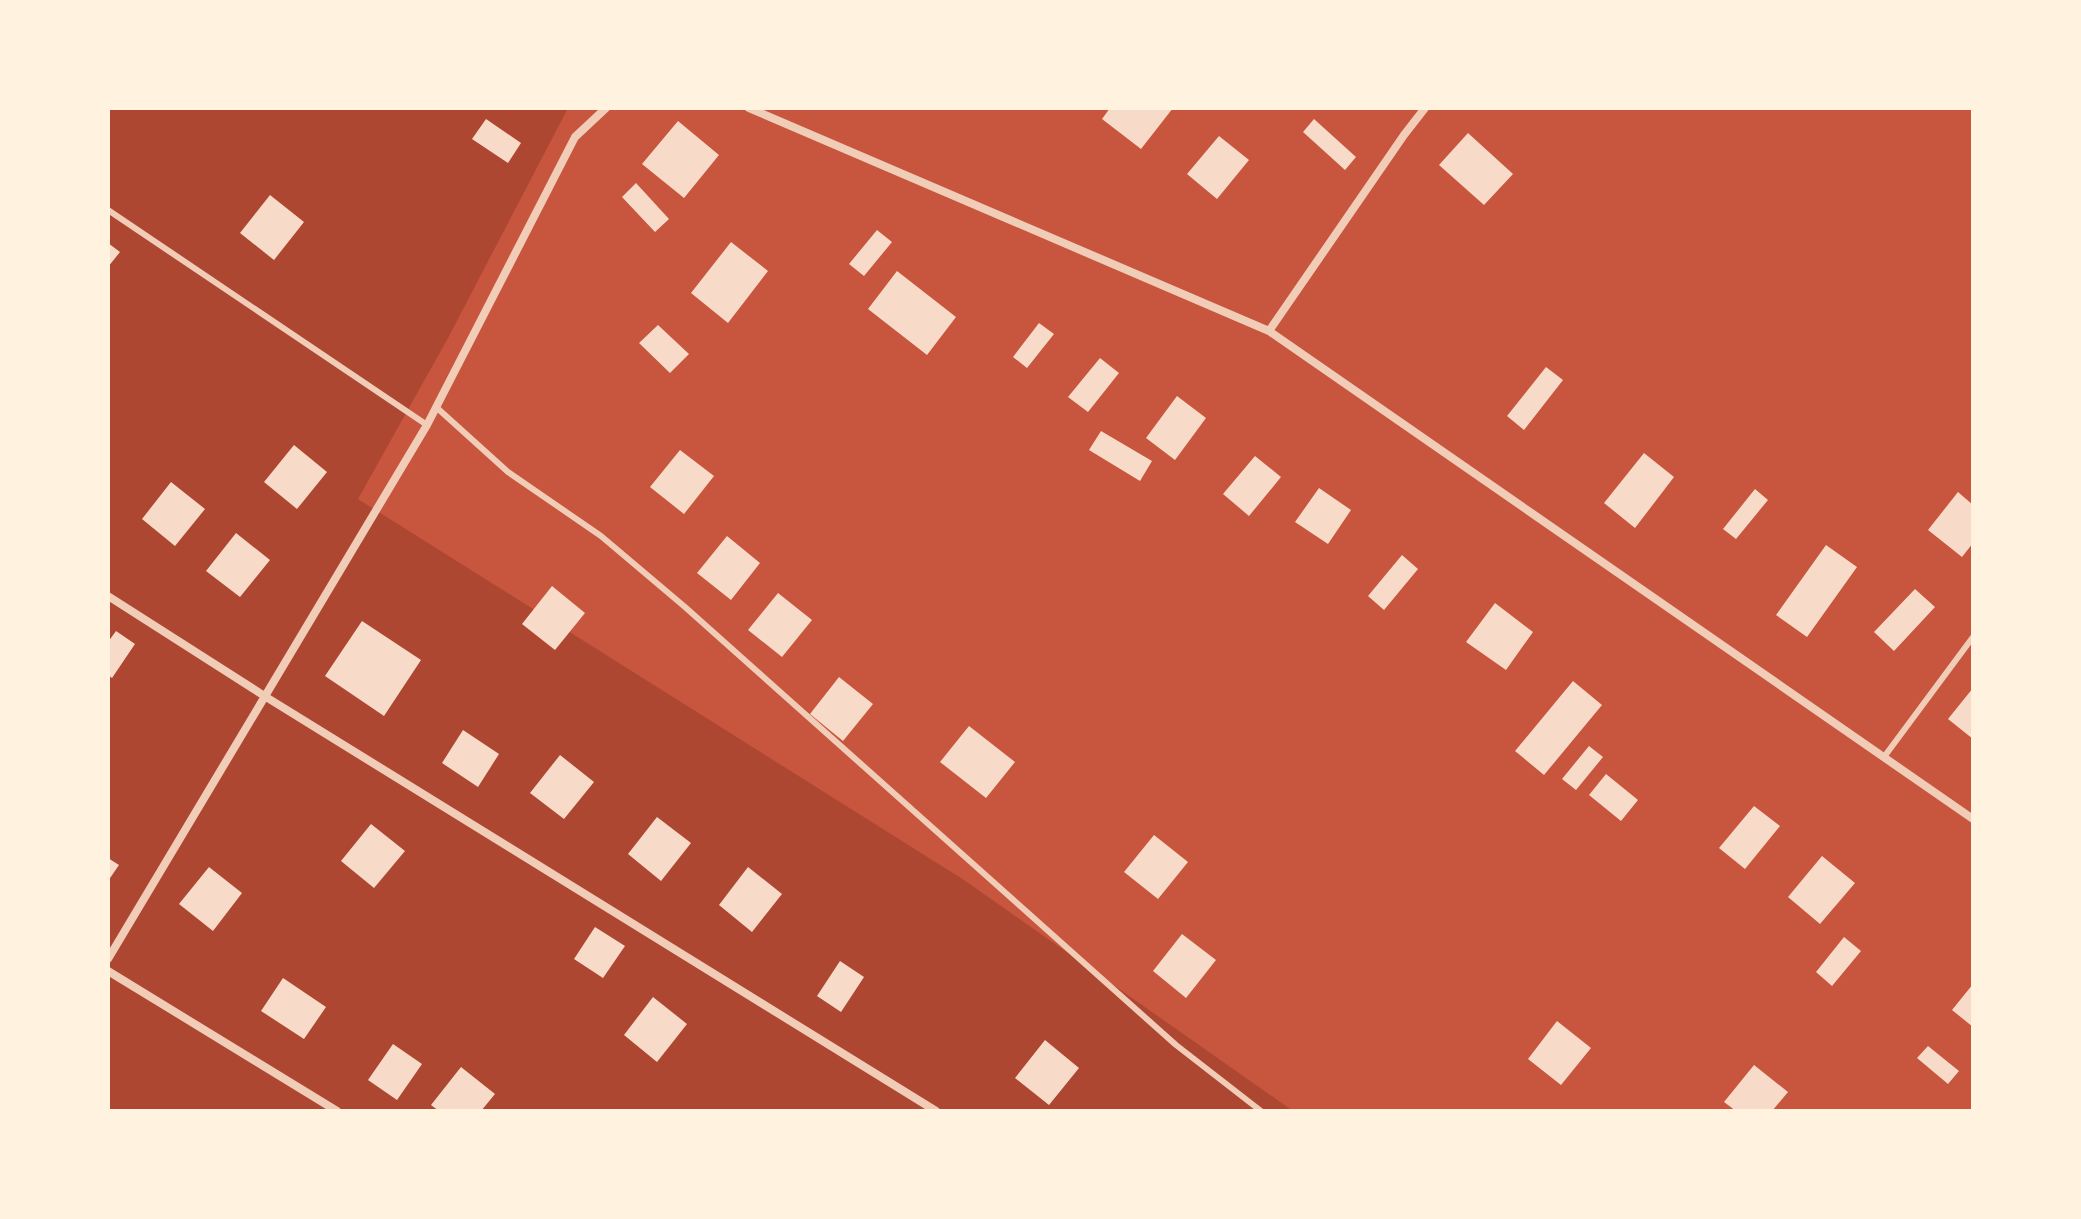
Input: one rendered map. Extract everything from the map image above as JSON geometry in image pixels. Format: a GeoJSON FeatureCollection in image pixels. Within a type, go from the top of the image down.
{"type":"FeatureCollection","features":[{"type":"Feature","properties":{"kind":"street"},"geometry":{"type":"LineString","coordinates":[[108,959],[427,425],[575,137],[606,108]]}},
{"type":"Feature","properties":{"kind":"street"},"geometry":{"type":"LineString","coordinates":[[749,108],[1269,331],[1973,819]]}},
{"type":"Feature","properties":{"kind":"street"},"geometry":{"type":"LineString","coordinates":[[1269,331],[1425,108]]}},
{"type":"Feature","properties":{"kind":"street"},"geometry":{"type":"LineString","coordinates":[[108,596],[936,1111]]}},
{"type":"Feature","properties":{"kind":"street"},"geometry":{"type":"LineString","coordinates":[[108,971],[337,1111]]}},
{"type":"Feature","properties":{"kind":"lane"},"geometry":{"type":"LineString","coordinates":[[108,210],[427,425]]}},
{"type":"Feature","properties":{"kind":"lane"},"geometry":{"type":"LineString","coordinates":[[436,407],[508,472],[601,536],[685,607],[1176,1045],[1261,1111]]}},
{"type":"Feature","properties":{"kind":"lane"},"geometry":{"type":"LineString","coordinates":[[1884,757],[1973,637]]}},
{"type":"Feature","properties":{"kind":"shaded area"},"geometry":{"type":"Polygon","coordinates":[[[108,108],[568,108],[448,338],[358,499],[964,880],[1293,1111],[108,1111],[108,108]]]}},
{"type":"Feature","properties":{"kind":"building"},"geometry":{"type":"Polygon","coordinates":[[[1110,108],[1173,108],[1141,149],[1102,119],[1110,108]]]}},
{"type":"Feature","properties":{"kind":"building"},"geometry":{"type":"Polygon","coordinates":[[[486,119],[521,143],[508,163],[472,139],[486,119]]]}},
{"type":"Feature","properties":{"kind":"building"},"geometry":{"type":"Polygon","coordinates":[[[1314,119],[1356,157],[1345,170],[1303,132],[1314,119]]]}},
{"type":"Feature","properties":{"kind":"building"},"geometry":{"type":"Polygon","coordinates":[[[678,121],[719,155],[684,198],[642,164],[678,121]]]}},
{"type":"Feature","properties":{"kind":"building"},"geometry":{"type":"Polygon","coordinates":[[[1468,133],[1513,174],[1484,205],[1439,165],[1468,133]]]}},
{"type":"Feature","properties":{"kind":"building"},"geometry":{"type":"Polygon","coordinates":[[[1219,136],[1249,160],[1217,199],[1187,174],[1219,136]]]}},
{"type":"Feature","properties":{"kind":"building"},"geometry":{"type":"Polygon","coordinates":[[[636,183],[669,219],[655,232],[622,197],[636,183]]]}},
{"type":"Feature","properties":{"kind":"building"},"geometry":{"type":"Polygon","coordinates":[[[270,195],[304,222],[274,260],[240,233],[270,195]]]}},
{"type":"Feature","properties":{"kind":"building"},"geometry":{"type":"Polygon","coordinates":[[[877,230],[892,242],[864,276],[849,264],[877,230]]]}},
{"type":"Feature","properties":{"kind":"building"},"geometry":{"type":"Polygon","coordinates":[[[731,242],[768,271],[728,323],[691,293],[731,242]]]}},
{"type":"Feature","properties":{"kind":"building"},"geometry":{"type":"Polygon","coordinates":[[[108,243],[120,252],[108,267],[108,243]]]}},
{"type":"Feature","properties":{"kind":"building"},"geometry":{"type":"Polygon","coordinates":[[[897,271],[956,317],[927,355],[868,309],[897,271]]]}},
{"type":"Feature","properties":{"kind":"building"},"geometry":{"type":"Polygon","coordinates":[[[1039,323],[1054,334],[1027,368],[1013,357],[1039,323]]]}},
{"type":"Feature","properties":{"kind":"building"},"geometry":{"type":"Polygon","coordinates":[[[658,325],[689,354],[670,373],[639,343],[658,325]]]}},
{"type":"Feature","properties":{"kind":"building"},"geometry":{"type":"Polygon","coordinates":[[[1100,358],[1119,373],[1088,412],[1068,397],[1100,358]]]}},
{"type":"Feature","properties":{"kind":"building"},"geometry":{"type":"Polygon","coordinates":[[[1546,367],[1563,380],[1524,430],[1507,416],[1546,367]]]}},
{"type":"Feature","properties":{"kind":"building"},"geometry":{"type":"Polygon","coordinates":[[[1177,396],[1206,418],[1175,460],[1146,438],[1177,396]]]}},
{"type":"Feature","properties":{"kind":"building"},"geometry":{"type":"Polygon","coordinates":[[[1101,431],[1152,461],[1140,481],[1089,450],[1101,431]]]}},
{"type":"Feature","properties":{"kind":"building"},"geometry":{"type":"Polygon","coordinates":[[[294,445],[327,472],[297,509],[264,482],[294,445]]]}},
{"type":"Feature","properties":{"kind":"building"},"geometry":{"type":"Polygon","coordinates":[[[680,450],[714,476],[684,514],[650,487],[680,450]]]}},
{"type":"Feature","properties":{"kind":"building"},"geometry":{"type":"Polygon","coordinates":[[[1644,453],[1674,477],[1635,528],[1604,503],[1644,453]]]}},
{"type":"Feature","properties":{"kind":"building"},"geometry":{"type":"Polygon","coordinates":[[[1255,456],[1281,477],[1249,516],[1223,494],[1255,456]]]}},
{"type":"Feature","properties":{"kind":"building"},"geometry":{"type":"Polygon","coordinates":[[[171,482],[205,509],[175,546],[142,519],[171,482]]]}},
{"type":"Feature","properties":{"kind":"building"},"geometry":{"type":"Polygon","coordinates":[[[1319,488],[1351,510],[1328,544],[1295,522],[1319,488]]]}},
{"type":"Feature","properties":{"kind":"building"},"geometry":{"type":"Polygon","coordinates":[[[1755,489],[1768,500],[1736,539],[1723,529],[1755,489]]]}},
{"type":"Feature","properties":{"kind":"building"},"geometry":{"type":"Polygon","coordinates":[[[1958,492],[1973,505],[1973,543],[1962,557],[1928,530],[1958,492]]]}},
{"type":"Feature","properties":{"kind":"building"},"geometry":{"type":"Polygon","coordinates":[[[236,533],[270,560],[240,597],[206,571],[236,533]]]}},
{"type":"Feature","properties":{"kind":"building"},"geometry":{"type":"Polygon","coordinates":[[[727,536],[760,563],[731,600],[697,573],[727,536]]]}},
{"type":"Feature","properties":{"kind":"building"},"geometry":{"type":"Polygon","coordinates":[[[1826,545],[1857,567],[1807,637],[1776,615],[1826,545]]]}},
{"type":"Feature","properties":{"kind":"building"},"geometry":{"type":"Polygon","coordinates":[[[1402,555],[1418,569],[1384,610],[1368,596],[1402,555]]]}},
{"type":"Feature","properties":{"kind":"building"},"geometry":{"type":"Polygon","coordinates":[[[552,586],[585,613],[555,650],[522,624],[552,586]]]}},
{"type":"Feature","properties":{"kind":"building"},"geometry":{"type":"Polygon","coordinates":[[[1915,589],[1935,607],[1894,651],[1874,632],[1915,589]]]}},
{"type":"Feature","properties":{"kind":"building"},"geometry":{"type":"Polygon","coordinates":[[[778,593],[812,620],[782,657],[748,630],[778,593]]]}},
{"type":"Feature","properties":{"kind":"building"},"geometry":{"type":"Polygon","coordinates":[[[1495,603],[1533,632],[1506,670],[1466,642],[1495,603]]]}},
{"type":"Feature","properties":{"kind":"building"},"geometry":{"type":"Polygon","coordinates":[[[362,621],[421,660],[384,716],[325,676],[362,621]]]}},
{"type":"Feature","properties":{"kind":"building"},"geometry":{"type":"Polygon","coordinates":[[[116,631],[135,644],[112,678],[108,675],[108,642],[116,631]]]}},
{"type":"Feature","properties":{"kind":"building"},"geometry":{"type":"Polygon","coordinates":[[[839,677],[873,704],[843,741],[810,714],[839,677]]]}},
{"type":"Feature","properties":{"kind":"building"},"geometry":{"type":"Polygon","coordinates":[[[1573,681],[1602,705],[1544,775],[1515,751],[1573,681]]]}},
{"type":"Feature","properties":{"kind":"building"},"geometry":{"type":"Polygon","coordinates":[[[1973,688],[1973,739],[1948,719],[1973,688]]]}},
{"type":"Feature","properties":{"kind":"building"},"geometry":{"type":"Polygon","coordinates":[[[969,726],[1015,762],[986,798],[940,762],[969,726]]]}},
{"type":"Feature","properties":{"kind":"building"},"geometry":{"type":"Polygon","coordinates":[[[463,730],[499,754],[478,787],[442,763],[463,730]]]}},
{"type":"Feature","properties":{"kind":"building"},"geometry":{"type":"Polygon","coordinates":[[[1589,746],[1603,757],[1576,790],[1562,779],[1589,746]]]}},
{"type":"Feature","properties":{"kind":"building"},"geometry":{"type":"Polygon","coordinates":[[[560,755],[594,782],[564,819],[530,793],[560,755]]]}},
{"type":"Feature","properties":{"kind":"building"},"geometry":{"type":"Polygon","coordinates":[[[1606,774],[1638,800],[1621,821],[1589,795],[1606,774]]]}},
{"type":"Feature","properties":{"kind":"building"},"geometry":{"type":"Polygon","coordinates":[[[1754,806],[1780,826],[1745,869],[1719,848],[1754,806]]]}},
{"type":"Feature","properties":{"kind":"building"},"geometry":{"type":"Polygon","coordinates":[[[657,817],[691,843],[661,881],[628,854],[657,817]]]}},
{"type":"Feature","properties":{"kind":"building"},"geometry":{"type":"Polygon","coordinates":[[[371,824],[405,851],[374,888],[341,861],[371,824]]]}},
{"type":"Feature","properties":{"kind":"building"},"geometry":{"type":"Polygon","coordinates":[[[1154,835],[1188,862],[1158,899],[1124,872],[1154,835]]]}},
{"type":"Feature","properties":{"kind":"building"},"geometry":{"type":"Polygon","coordinates":[[[1822,856],[1855,883],[1820,924],[1788,897],[1822,856]]]}},
{"type":"Feature","properties":{"kind":"building"},"geometry":{"type":"Polygon","coordinates":[[[108,858],[119,865],[108,881],[108,858]]]}},
{"type":"Feature","properties":{"kind":"building"},"geometry":{"type":"Polygon","coordinates":[[[209,867],[242,893],[213,931],[179,904],[209,867]]]}},
{"type":"Feature","properties":{"kind":"building"},"geometry":{"type":"Polygon","coordinates":[[[748,867],[782,894],[752,932],[719,905],[748,867]]]}},
{"type":"Feature","properties":{"kind":"building"},"geometry":{"type":"Polygon","coordinates":[[[595,927],[625,946],[603,978],[574,959],[595,927]]]}},
{"type":"Feature","properties":{"kind":"building"},"geometry":{"type":"Polygon","coordinates":[[[1182,934],[1216,960],[1186,998],[1153,971],[1182,934]]]}},
{"type":"Feature","properties":{"kind":"building"},"geometry":{"type":"Polygon","coordinates":[[[1844,937],[1861,951],[1832,986],[1816,972],[1844,937]]]}},
{"type":"Feature","properties":{"kind":"building"},"geometry":{"type":"Polygon","coordinates":[[[840,961],[864,977],[841,1012],[817,996],[840,961]]]}},
{"type":"Feature","properties":{"kind":"building"},"geometry":{"type":"Polygon","coordinates":[[[283,978],[326,1007],[304,1039],[261,1011],[283,978]]]}},
{"type":"Feature","properties":{"kind":"building"},"geometry":{"type":"Polygon","coordinates":[[[1973,984],[1973,1027],[1952,1010],[1973,984]]]}},
{"type":"Feature","properties":{"kind":"building"},"geometry":{"type":"Polygon","coordinates":[[[653,997],[687,1024],[657,1062],[624,1035],[653,997]]]}},
{"type":"Feature","properties":{"kind":"building"},"geometry":{"type":"Polygon","coordinates":[[[1557,1021],[1591,1048],[1561,1085],[1528,1059],[1557,1021]]]}},
{"type":"Feature","properties":{"kind":"building"},"geometry":{"type":"Polygon","coordinates":[[[1045,1040],[1079,1068],[1049,1105],[1015,1078],[1045,1040]]]}},
{"type":"Feature","properties":{"kind":"building"},"geometry":{"type":"Polygon","coordinates":[[[393,1044],[422,1064],[397,1100],[368,1080],[393,1044]]]}},
{"type":"Feature","properties":{"kind":"building"},"geometry":{"type":"Polygon","coordinates":[[[1928,1046],[1959,1071],[1948,1084],[1917,1058],[1928,1046]]]}},
{"type":"Feature","properties":{"kind":"building"},"geometry":{"type":"Polygon","coordinates":[[[1754,1065],[1788,1092],[1772,1111],[1736,1111],[1724,1102],[1754,1065]]]}},
{"type":"Feature","properties":{"kind":"building"},"geometry":{"type":"Polygon","coordinates":[[[461,1067],[495,1094],[481,1111],[439,1111],[431,1105],[461,1067]]]}}]}
